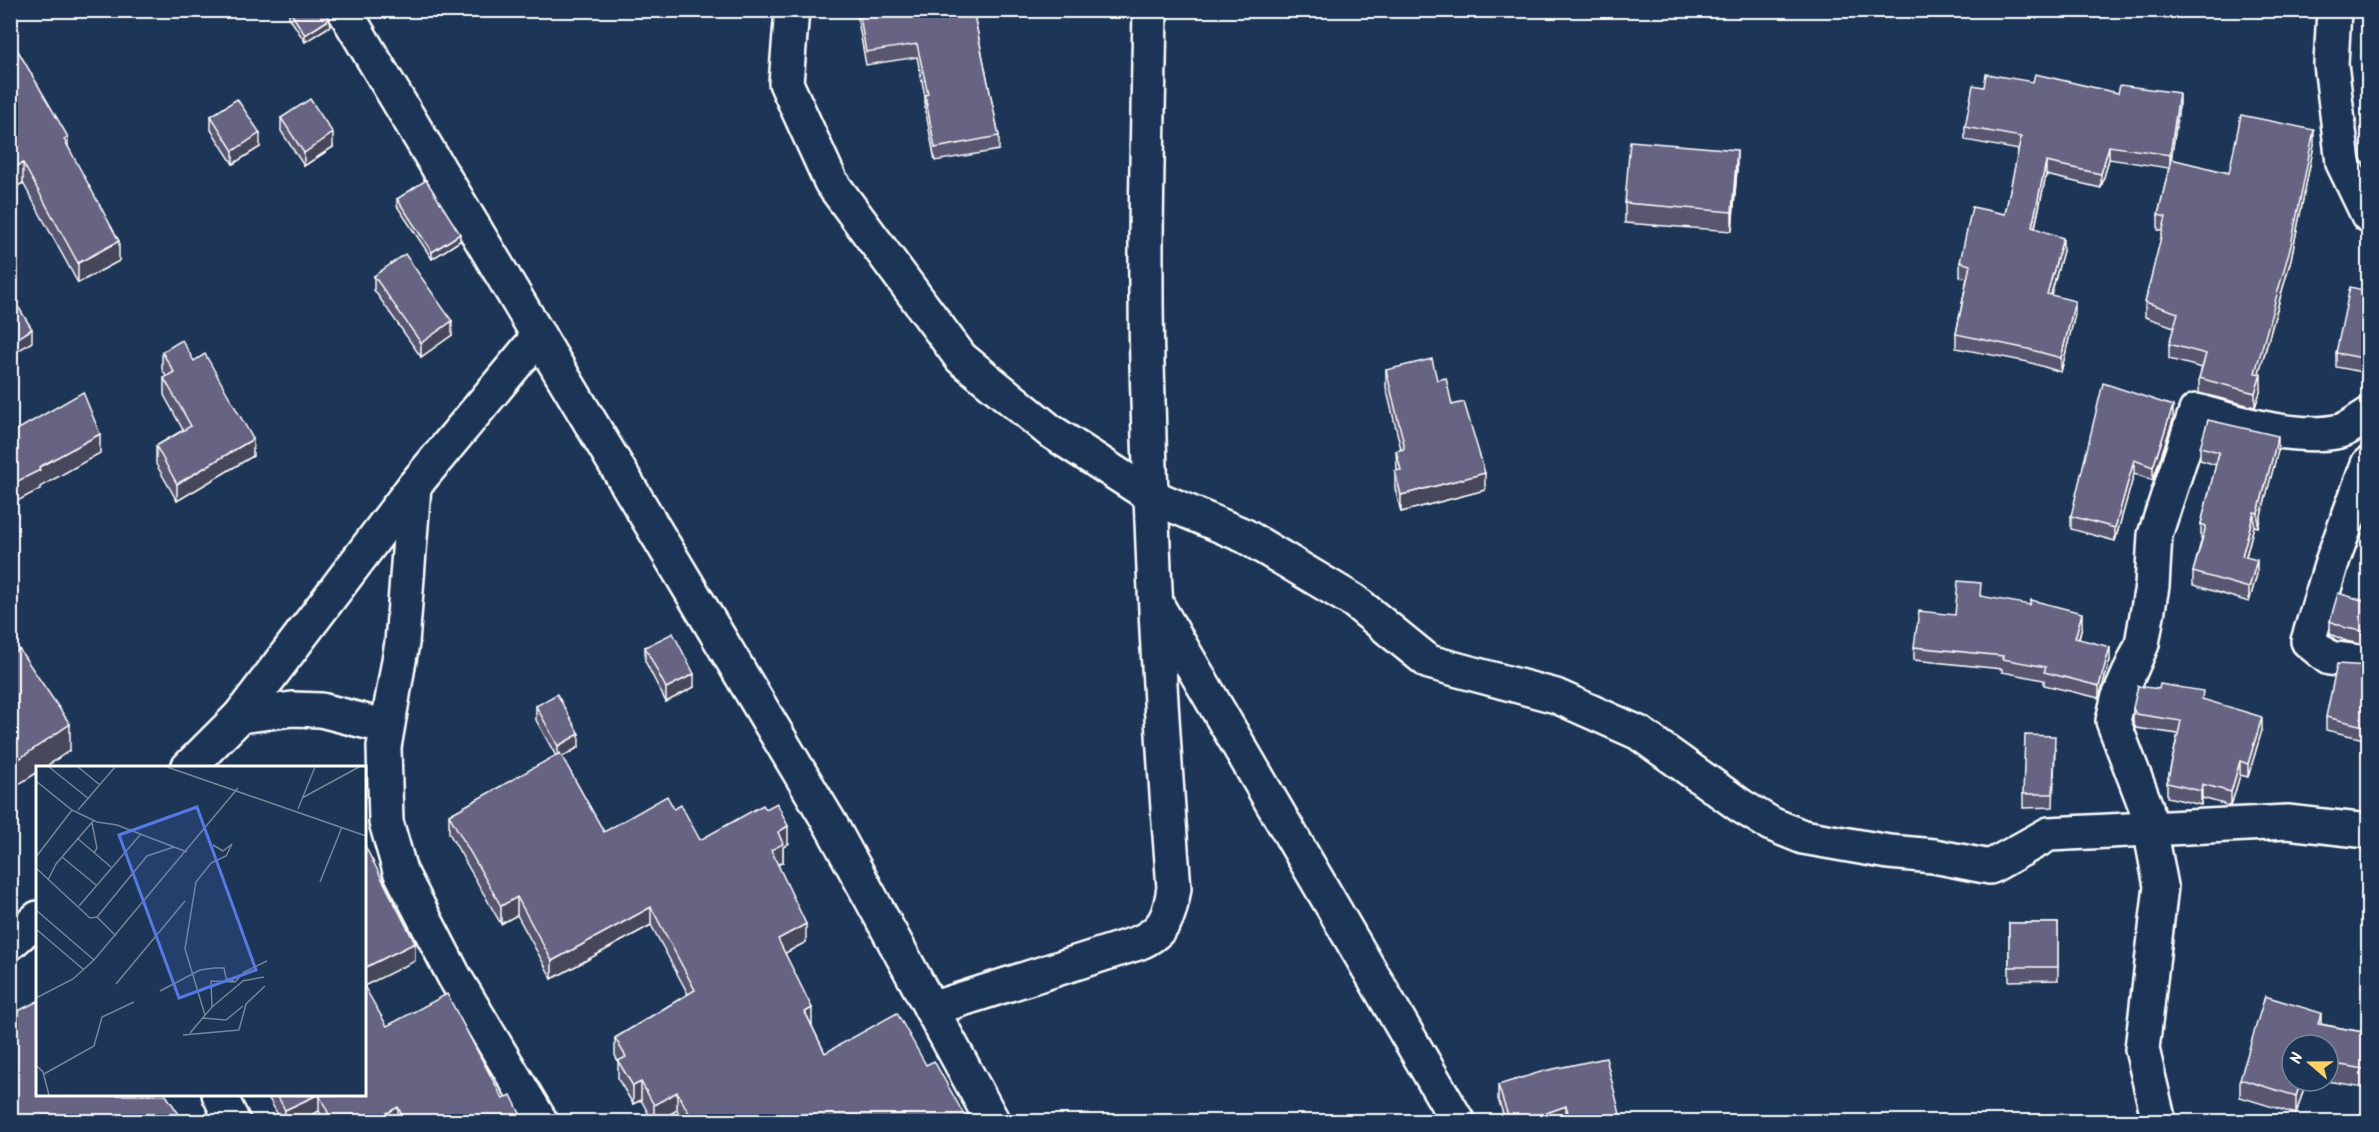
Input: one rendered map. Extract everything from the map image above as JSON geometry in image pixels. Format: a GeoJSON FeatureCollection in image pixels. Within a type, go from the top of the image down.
{"type":"FeatureCollection","features":[{"type":"Feature","properties":{"kind":"street"},"geometry":{"type":"LineString","coordinates":[[344,10],[831,825],[993,1122]]}},
{"type":"Feature","properties":{"kind":"street"},"geometry":{"type":"LineString","coordinates":[[792,10],[786,83],[831,182],[961,358],[1049,430],[1151,496],[1255,542],[1354,602],[1429,662],[1556,696],[1638,733],[1741,806],[1771,824],[1803,837],[1889,852],[1934,856],[1990,867],[2049,834],[2287,822],[2368,831]]}},
{"type":"Feature","properties":{"kind":"street"},"geometry":{"type":"LineString","coordinates":[[931,1009],[1151,938],[1170,916],[1174,888],[1154,600],[1146,362],[1146,186],[1150,10]]}},
{"type":"Feature","properties":{"kind":"street"},"geometry":{"type":"LineString","coordinates":[[2334,10],[2331,64],[2343,163],[2368,215]]}},
{"type":"Feature","properties":{"kind":"street"},"geometry":{"type":"LineString","coordinates":[[190,766],[240,716],[414,486],[539,336]]}},
{"type":"Feature","properties":{"kind":"street"},"geometry":{"type":"LineString","coordinates":[[2159,1122],[2142,1049],[2161,886],[2146,807],[2113,721],[2118,699],[2142,644],[2152,586],[2155,535],[2196,411],[2241,423],[2307,434],[2341,431],[2368,415]]}},
{"type":"Feature","properties":{"kind":"street"},"geometry":{"type":"LineString","coordinates":[[2368,464],[2333,559],[2308,641],[2329,658],[2368,663]]}},
{"type":"Feature","properties":{"kind":"street"},"geometry":{"type":"LineString","coordinates":[[414,486],[402,643],[387,727],[383,771],[386,822],[400,871],[454,976],[541,1122]]}},
{"type":"Feature","properties":{"kind":"street"},"geometry":{"type":"LineString","coordinates":[[1154,600],[1458,1122]]}},
{"type":"Feature","properties":{"kind":"street"},"geometry":{"type":"LineString","coordinates":[[240,716],[292,709],[321,710],[387,727]]}},
{"type":"Feature","properties":{"kind":"street"},"geometry":{"type":"LineString","coordinates":[[10,943],[36,920]]}},
{"type":"Feature","properties":{"kind":"street"},"geometry":{"type":"LineString","coordinates":[[220,1096],[233,1122]]}},
{"type":"Feature","properties":{"kind":"building"},"geometry":{"type":"Polygon","coordinates":[[[289,10],[324,10],[330,19],[305,35],[289,10]]]}},
{"type":"Feature","properties":{"kind":"building"},"geometry":{"type":"Polygon","coordinates":[[[859,10],[973,10],[999,136],[935,148],[925,95],[928,94],[917,44],[866,52],[859,10]]]}},
{"type":"Feature","properties":{"kind":"building"},"geometry":{"type":"Polygon","coordinates":[[[10,37],[68,137],[64,139],[119,241],[78,263],[23,163],[10,170],[10,37]]]}},
{"type":"Feature","properties":{"kind":"building"},"geometry":{"type":"Polygon","coordinates":[[[1986,74],[2033,82],[2035,74],[2118,93],[2120,85],[2179,93],[2170,155],[2109,146],[2101,174],[2046,162],[2032,227],[2063,238],[2047,294],[2075,301],[2061,358],[1956,334],[1970,265],[1960,262],[1972,207],[2005,214],[2021,137],[1965,127],[1973,85],[1984,87],[1986,74]]]}},
{"type":"Feature","properties":{"kind":"building"},"geometry":{"type":"Polygon","coordinates":[[[237,99],[260,133],[233,151],[211,116],[237,99]]]}},
{"type":"Feature","properties":{"kind":"building"},"geometry":{"type":"Polygon","coordinates":[[[310,99],[333,133],[304,153],[281,118],[310,99]]]}},
{"type":"Feature","properties":{"kind":"building"},"geometry":{"type":"Polygon","coordinates":[[[2241,115],[2314,130],[2291,245],[2255,373],[2261,374],[2255,393],[2199,378],[2206,354],[2169,344],[2178,313],[2145,302],[2166,217],[2158,215],[2171,159],[2229,173],[2241,115]]]}},
{"type":"Feature","properties":{"kind":"building"},"geometry":{"type":"Polygon","coordinates":[[[1630,141],[1737,150],[1732,212],[1625,203],[1630,141]]]}},
{"type":"Feature","properties":{"kind":"building"},"geometry":{"type":"Polygon","coordinates":[[[426,180],[460,234],[432,252],[397,199],[426,180]]]}},
{"type":"Feature","properties":{"kind":"building"},"geometry":{"type":"Polygon","coordinates":[[[405,254],[452,321],[421,343],[374,276],[405,254]]]}},
{"type":"Feature","properties":{"kind":"building"},"geometry":{"type":"Polygon","coordinates":[[[2350,287],[2368,291],[2368,359],[2336,353],[2350,287]]]}},
{"type":"Feature","properties":{"kind":"building"},"geometry":{"type":"Polygon","coordinates":[[[19,308],[32,329],[10,343],[10,314],[19,308]]]}},
{"type":"Feature","properties":{"kind":"building"},"geometry":{"type":"Polygon","coordinates":[[[182,340],[194,361],[205,354],[253,439],[177,484],[156,446],[191,426],[164,378],[174,372],[162,352],[182,340]]]}},
{"type":"Feature","properties":{"kind":"building"},"geometry":{"type":"Polygon","coordinates":[[[1432,359],[1437,380],[1446,378],[1452,405],[1464,402],[1485,473],[1401,495],[1395,471],[1401,470],[1396,451],[1404,449],[1404,444],[1386,370],[1432,359]]]}},
{"type":"Feature","properties":{"kind":"building"},"geometry":{"type":"Polygon","coordinates":[[[2103,383],[2173,406],[2153,467],[2134,460],[2115,528],[2071,516],[2103,383]]]}},
{"type":"Feature","properties":{"kind":"building"},"geometry":{"type":"Polygon","coordinates":[[[83,392],[100,434],[10,485],[10,434],[83,392]]]}},
{"type":"Feature","properties":{"kind":"building"},"geometry":{"type":"Polygon","coordinates":[[[2208,420],[2278,436],[2258,513],[2254,512],[2242,556],[2257,560],[2249,588],[2193,572],[2206,526],[2201,524],[2219,452],[2200,447],[2208,420]]]}},
{"type":"Feature","properties":{"kind":"building"},"geometry":{"type":"Polygon","coordinates":[[[1958,581],[1981,583],[1980,596],[2030,605],[2031,600],[2082,613],[2075,638],[2110,647],[2099,686],[2044,672],[2046,667],[2002,659],[2003,656],[1914,647],[1919,611],[1955,615],[1958,581]]]}},
{"type":"Feature","properties":{"kind":"building"},"geometry":{"type":"Polygon","coordinates":[[[2338,593],[2368,602],[2368,632],[2346,628],[2330,621],[2338,593]]]}},
{"type":"Feature","properties":{"kind":"building"},"geometry":{"type":"Polygon","coordinates":[[[673,633],[694,674],[666,688],[645,647],[673,633]]]}},
{"type":"Feature","properties":{"kind":"building"},"geometry":{"type":"Polygon","coordinates":[[[19,649],[70,724],[10,765],[10,655],[19,649]]]}},
{"type":"Feature","properties":{"kind":"building"},"geometry":{"type":"Polygon","coordinates":[[[2337,664],[2368,666],[2368,727],[2326,717],[2337,664]]]}},
{"type":"Feature","properties":{"kind":"building"},"geometry":{"type":"Polygon","coordinates":[[[2160,684],[2203,691],[2202,699],[2262,717],[2248,764],[2240,761],[2231,792],[2202,784],[2201,791],[2167,783],[2181,721],[2136,714],[2133,708],[2138,686],[2159,689],[2160,684]]]}},
{"type":"Feature","properties":{"kind":"building"},"geometry":{"type":"Polygon","coordinates":[[[557,694],[579,734],[558,746],[536,706],[557,694]]]}},
{"type":"Feature","properties":{"kind":"building"},"geometry":{"type":"Polygon","coordinates":[[[2025,735],[2055,736],[2053,794],[2023,794],[2025,735]]]}},
{"type":"Feature","properties":{"kind":"building"},"geometry":{"type":"Polygon","coordinates":[[[560,753],[604,832],[667,796],[674,809],[681,805],[700,840],[763,805],[766,809],[777,803],[788,826],[778,832],[783,844],[771,850],[806,924],[778,939],[812,1008],[805,1012],[825,1053],[897,1013],[926,1065],[934,1061],[968,1122],[694,1122],[677,1092],[654,1105],[641,1082],[633,1086],[618,1061],[626,1057],[615,1038],[695,990],[651,907],[552,961],[517,897],[501,906],[449,815],[560,753]]]}},
{"type":"Feature","properties":{"kind":"building"},"geometry":{"type":"Polygon","coordinates":[[[366,848],[415,943],[366,967],[366,848]]]}},
{"type":"Feature","properties":{"kind":"building"},"geometry":{"type":"Polygon","coordinates":[[[2009,923],[2058,923],[2058,967],[2009,967],[2009,923]]]}},
{"type":"Feature","properties":{"kind":"building"},"geometry":{"type":"Polygon","coordinates":[[[366,989],[387,1026],[447,994],[503,1099],[511,1095],[524,1122],[405,1122],[398,1107],[371,1122],[333,1122],[320,1096],[366,1096],[366,989]]]}},
{"type":"Feature","properties":{"kind":"building"},"geometry":{"type":"Polygon","coordinates":[[[2265,996],[2321,1013],[2318,1024],[2368,1033],[2364,1069],[2340,1065],[2340,1033],[2280,1033],[2280,1091],[2240,1079],[2265,996]]]}},
{"type":"Feature","properties":{"kind":"building"},"geometry":{"type":"Polygon","coordinates":[[[36,1002],[36,1096],[167,1096],[183,1120],[181,1122],[10,1122],[10,1015],[36,1002]]]}},
{"type":"Feature","properties":{"kind":"building"},"geometry":{"type":"Polygon","coordinates":[[[1606,1058],[1622,1122],[1571,1122],[1566,1106],[1521,1122],[1510,1122],[1498,1085],[1544,1071],[1606,1058]]]}},
{"type":"Feature","properties":{"kind":"building"},"geometry":{"type":"Polygon","coordinates":[[[278,1096],[315,1096],[285,1110],[278,1096]]]}}]}
